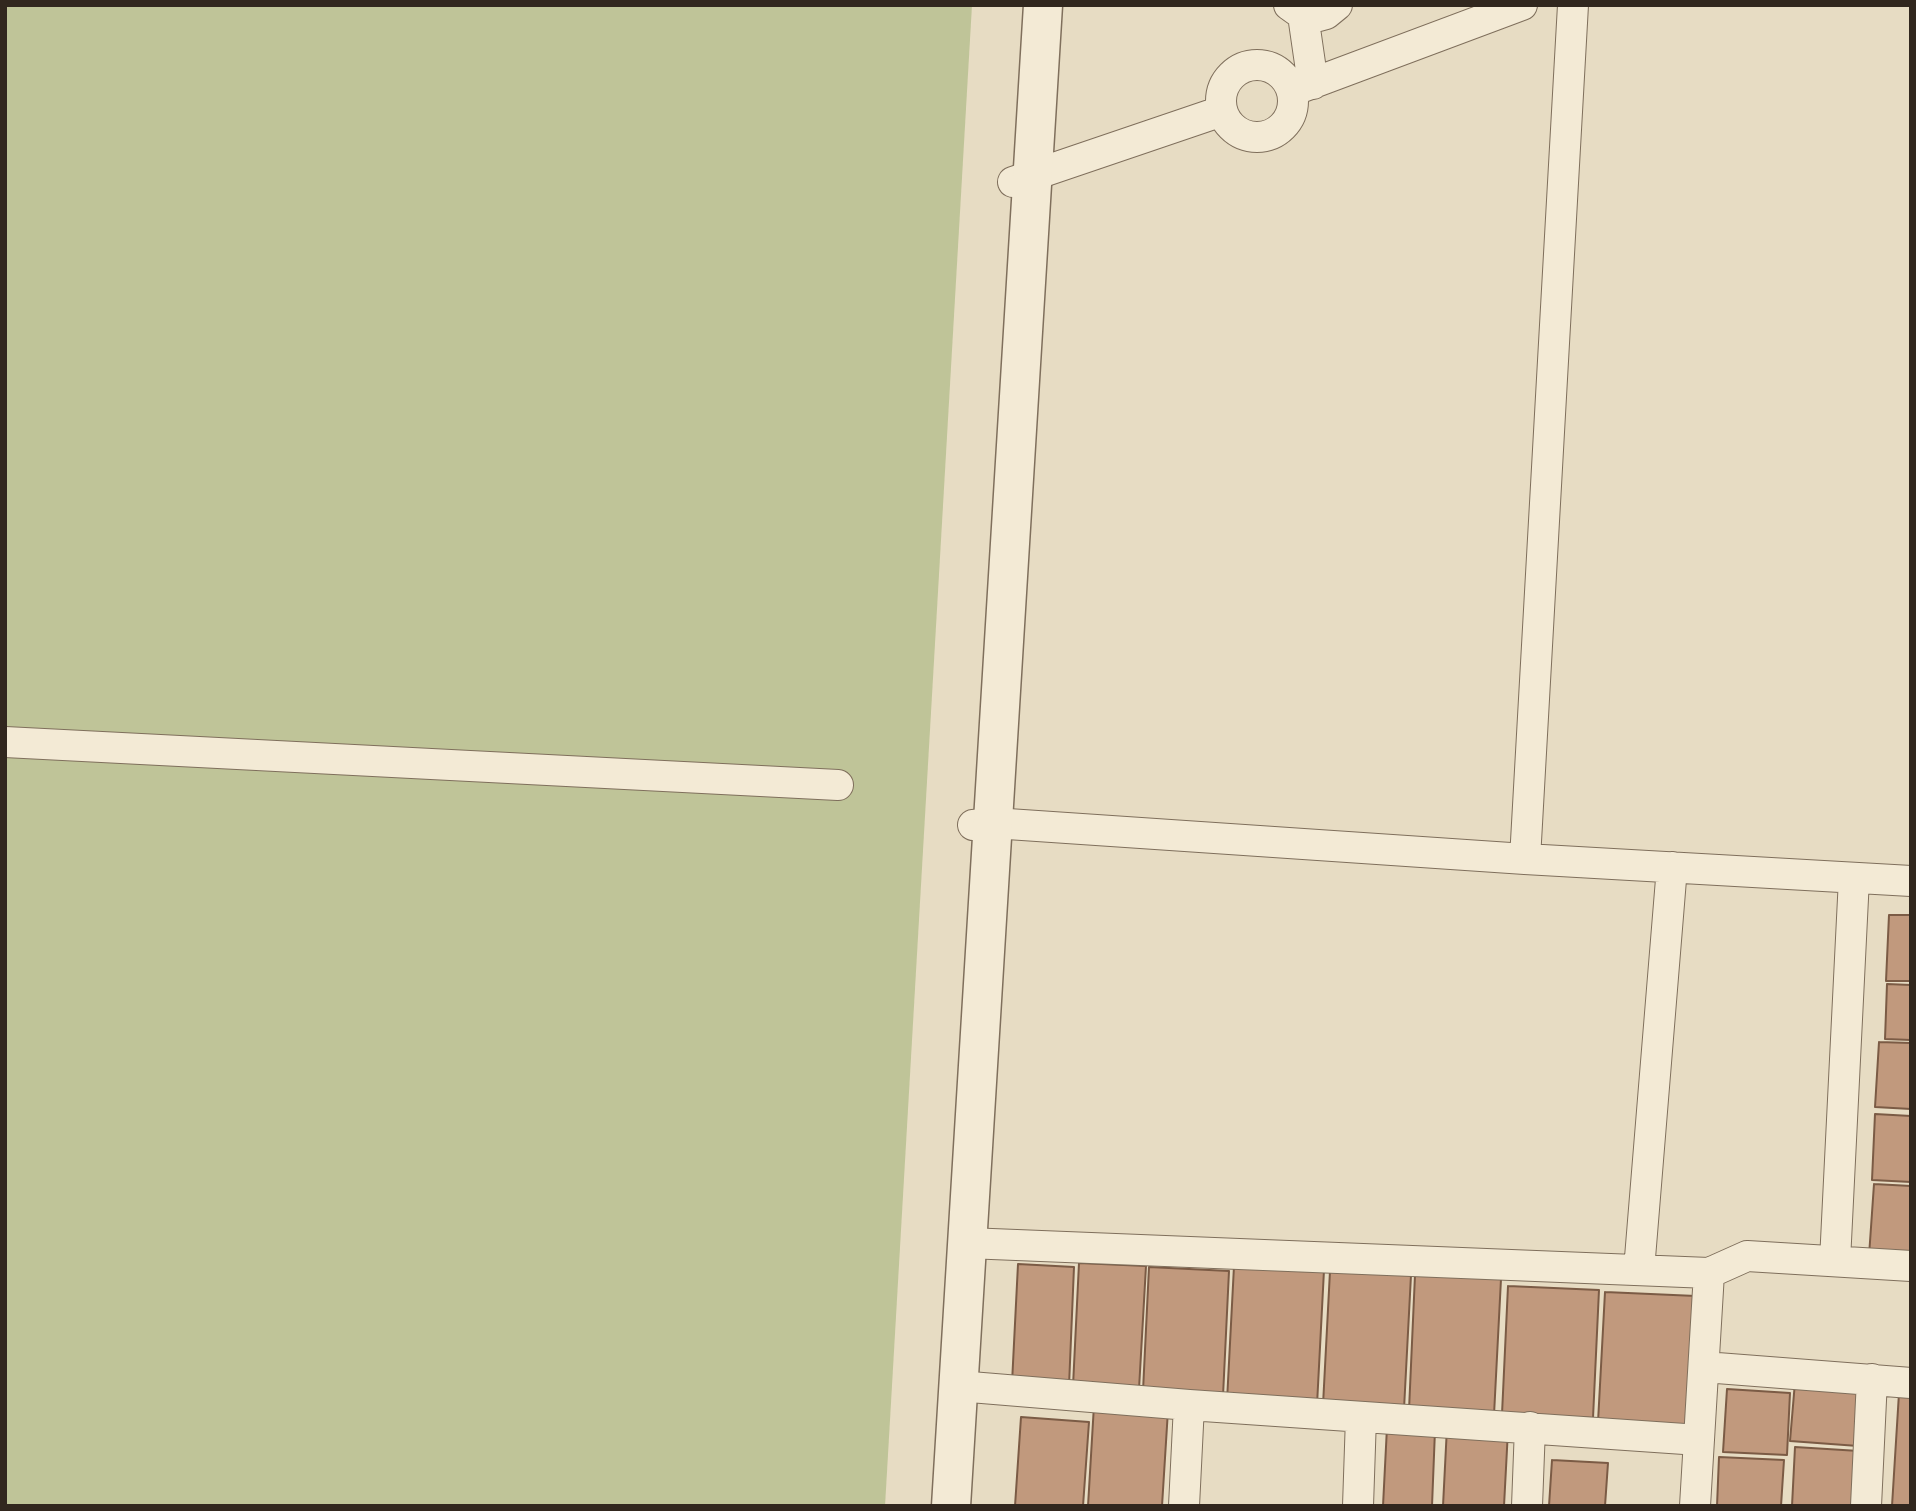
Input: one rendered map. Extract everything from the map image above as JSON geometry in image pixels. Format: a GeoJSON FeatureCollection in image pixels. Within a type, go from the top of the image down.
{"type":"FeatureCollection","features":[{"type":"Feature","properties":{"kind":"street"},"geometry":{"type":"LineString","coordinates":[[932,1506],[983,824],[1023,179],[1024,5]]}},
{"type":"Feature","properties":{"kind":"street"},"geometry":{"type":"LineString","coordinates":[[1023,179],[1044,5]]}},
{"type":"Feature","properties":{"kind":"street"},"geometry":{"type":"LineString","coordinates":[[1337,5],[1326,14],[1314,17],[1296,10],[1303,88],[1290,119],[1280,130],[1268,136],[1254,138],[1239,133],[1229,124],[1222,111],[1221,97],[1225,84],[1235,73],[1247,66],[1261,65],[1275,70],[1303,88],[1522,5]]}},
{"type":"Feature","properties":{"kind":"street"},"geometry":{"type":"LineString","coordinates":[[1525,859],[1573,5]]}},
{"type":"Feature","properties":{"kind":"street"},"geometry":{"type":"LineString","coordinates":[[1023,179],[1222,111]]}},
{"type":"Feature","properties":{"kind":"street"},"geometry":{"type":"LineString","coordinates":[[5,742],[838,785]]}},
{"type":"Feature","properties":{"kind":"street"},"geometry":{"type":"LineString","coordinates":[[983,824],[1911,881]]}},
{"type":"Feature","properties":{"kind":"street"},"geometry":{"type":"LineString","coordinates":[[951,1506],[967,1243],[983,824]]}},
{"type":"Feature","properties":{"kind":"street"},"geometry":{"type":"LineString","coordinates":[[1639,1270],[1672,867]]}},
{"type":"Feature","properties":{"kind":"street"},"geometry":{"type":"LineString","coordinates":[[1835,1261],[1854,878]]}},
{"type":"Feature","properties":{"kind":"street"},"geometry":{"type":"LineString","coordinates":[[967,1243],[1709,1273],[1747,1256],[1911,1266]]}},
{"type":"Feature","properties":{"kind":"street"},"geometry":{"type":"LineString","coordinates":[[1695,1506],[1709,1273]]}},
{"type":"Feature","properties":{"kind":"street"},"geometry":{"type":"LineString","coordinates":[[1704,1367],[1911,1383]]}},
{"type":"Feature","properties":{"kind":"street"},"geometry":{"type":"LineString","coordinates":[[1866,1506],[1872,1379]]}},
{"type":"Feature","properties":{"kind":"street"},"geometry":{"type":"LineString","coordinates":[[958,1386],[1189,1405],[1699,1440]]}},
{"type":"Feature","properties":{"kind":"street"},"geometry":{"type":"LineString","coordinates":[[1184,1506],[1189,1405]]}},
{"type":"Feature","properties":{"kind":"street"},"geometry":{"type":"LineString","coordinates":[[1358,1506],[1361,1417]]}},
{"type":"Feature","properties":{"kind":"street"},"geometry":{"type":"LineString","coordinates":[[1527,1506],[1530,1427]]}},
{"type":"Feature","properties":{"kind":"green space"},"geometry":{"type":"Polygon","coordinates":[[[5,5],[972,5],[885,1506],[5,1506],[5,5]]]}},
{"type":"Feature","properties":{"kind":"building"},"geometry":{"type":"Polygon","coordinates":[[[1889,915],[1911,915],[1911,981],[1886,981],[1889,915]]]}},
{"type":"Feature","properties":{"kind":"building"},"geometry":{"type":"Polygon","coordinates":[[[1887,984],[1911,985],[1911,1040],[1885,1039],[1887,984]]]}},
{"type":"Feature","properties":{"kind":"building"},"geometry":{"type":"Polygon","coordinates":[[[1879,1042],[1911,1043],[1911,1109],[1875,1107],[1879,1042]]]}},
{"type":"Feature","properties":{"kind":"building"},"geometry":{"type":"Polygon","coordinates":[[[1875,1114],[1911,1116],[1911,1182],[1872,1180],[1875,1114]]]}},
{"type":"Feature","properties":{"kind":"building"},"geometry":{"type":"Polygon","coordinates":[[[1874,1184],[1911,1186],[1911,1258],[1869,1256],[1874,1184]]]}},
{"type":"Feature","properties":{"kind":"building"},"geometry":{"type":"Polygon","coordinates":[[[1079,1263],[1146,1266],[1139,1389],[1073,1386],[1079,1263]]]}},
{"type":"Feature","properties":{"kind":"building"},"geometry":{"type":"Polygon","coordinates":[[[1018,1264],[1074,1267],[1069,1386],[1012,1383],[1018,1264]]]}},
{"type":"Feature","properties":{"kind":"building"},"geometry":{"type":"Polygon","coordinates":[[[1234,1266],[1324,1270],[1317,1405],[1227,1401],[1234,1266]]]}},
{"type":"Feature","properties":{"kind":"building"},"geometry":{"type":"Polygon","coordinates":[[[1149,1267],[1229,1271],[1223,1396],[1143,1391],[1149,1267]]]}},
{"type":"Feature","properties":{"kind":"building"},"geometry":{"type":"Polygon","coordinates":[[[1330,1271],[1411,1275],[1404,1409],[1323,1405],[1330,1271]]]}},
{"type":"Feature","properties":{"kind":"building"},"geometry":{"type":"Polygon","coordinates":[[[1415,1275],[1501,1279],[1494,1415],[1409,1410],[1415,1275]]]}},
{"type":"Feature","properties":{"kind":"building"},"geometry":{"type":"Polygon","coordinates":[[[1508,1286],[1599,1290],[1593,1418],[1502,1414],[1508,1286]]]}},
{"type":"Feature","properties":{"kind":"building"},"geometry":{"type":"Polygon","coordinates":[[[1605,1292],[1696,1296],[1689,1426],[1598,1422],[1605,1292]]]}},
{"type":"Feature","properties":{"kind":"building"},"geometry":{"type":"Polygon","coordinates":[[[1795,1382],[1863,1386],[1858,1446],[1790,1441],[1795,1382]]]}},
{"type":"Feature","properties":{"kind":"building"},"geometry":{"type":"Polygon","coordinates":[[[1727,1389],[1790,1393],[1787,1455],[1723,1452],[1727,1389]]]}},
{"type":"Feature","properties":{"kind":"building"},"geometry":{"type":"Polygon","coordinates":[[[1899,1393],[1911,1393],[1911,1506],[1892,1506],[1899,1393]]]}},
{"type":"Feature","properties":{"kind":"building"},"geometry":{"type":"Polygon","coordinates":[[[1094,1405],[1168,1410],[1162,1506],[1088,1506],[1094,1405]]]}},
{"type":"Feature","properties":{"kind":"building"},"geometry":{"type":"Polygon","coordinates":[[[1021,1417],[1089,1422],[1083,1506],[1015,1506],[1021,1417]]]}},
{"type":"Feature","properties":{"kind":"building"},"geometry":{"type":"Polygon","coordinates":[[[1387,1427],[1435,1430],[1432,1506],[1383,1506],[1387,1427]]]}},
{"type":"Feature","properties":{"kind":"building"},"geometry":{"type":"Polygon","coordinates":[[[1447,1427],[1508,1430],[1504,1506],[1443,1506],[1447,1427]]]}},
{"type":"Feature","properties":{"kind":"building"},"geometry":{"type":"Polygon","coordinates":[[[1795,1447],[1859,1451],[1856,1506],[1792,1506],[1795,1447]]]}},
{"type":"Feature","properties":{"kind":"building"},"geometry":{"type":"Polygon","coordinates":[[[1719,1457],[1784,1460],[1781,1506],[1717,1506],[1719,1457]]]}},
{"type":"Feature","properties":{"kind":"building"},"geometry":{"type":"Polygon","coordinates":[[[1552,1460],[1608,1463],[1605,1506],[1549,1506],[1552,1460]]]}}]}
